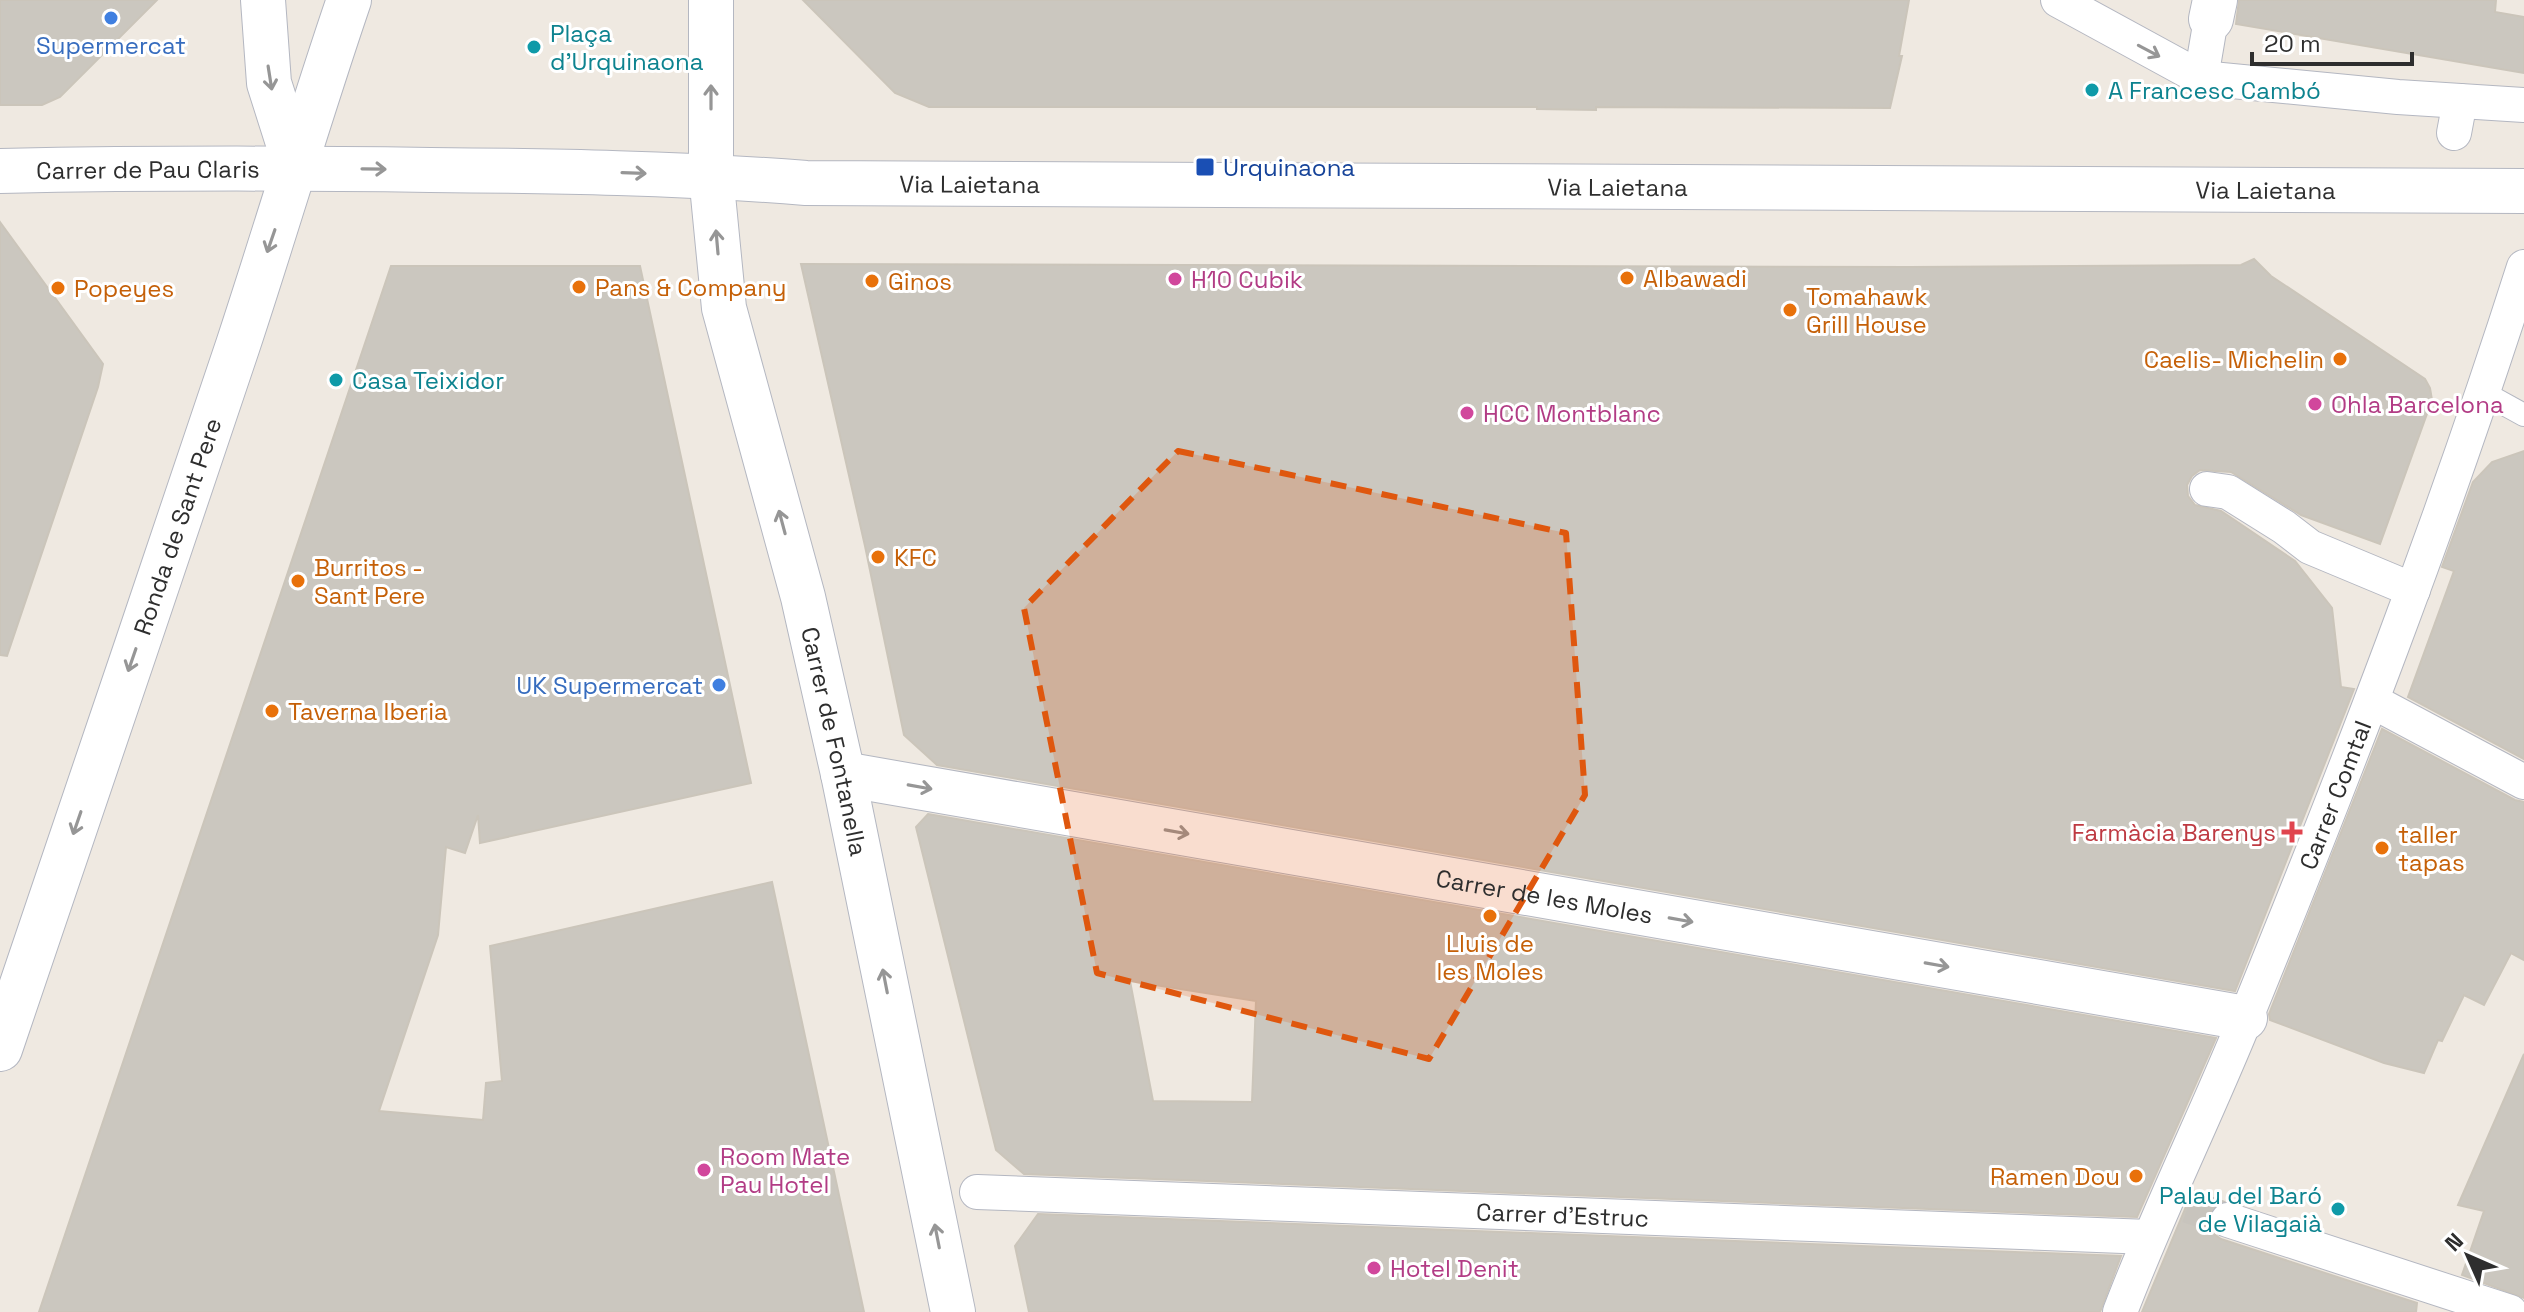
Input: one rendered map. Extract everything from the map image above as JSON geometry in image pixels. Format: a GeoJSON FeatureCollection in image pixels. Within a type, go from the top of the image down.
{"type":"FeatureCollection","features":[{"type":"Feature","properties":{"kind":"main road"},"geometry":{"type":"LineString","coordinates":[[263,0],[269,83],[296,168],[711,175],[711,0]]}},
{"type":"Feature","properties":{"kind":"main road","name":"Ronda de Sant Pere"},"geometry":{"type":"LineString","coordinates":[[0,1049],[296,168],[308,119],[349,0]]}},
{"type":"Feature","properties":{"kind":"main road","name":"Carrer de Pau Claris"},"geometry":{"type":"LineString","coordinates":[[0,171],[296,168]]}},
{"type":"Feature","properties":{"kind":"main road","name":"Via Laietana"},"geometry":{"type":"LineString","coordinates":[[711,175],[806,183],[2524,191]]}},
{"type":"Feature","properties":{"kind":"main road","name":"Carrer de Fontanella"},"geometry":{"type":"LineString","coordinates":[[711,175],[724,308],[803,597],[843,774],[953,1312]]}},
{"type":"Feature","properties":{"kind":"main road","name":"Carrer de les Moles"},"geometry":{"type":"LineString","coordinates":[[843,774],[2245,1018]]}},
{"type":"Feature","properties":{"kind":"street"},"geometry":{"type":"LineString","coordinates":[[2058,0],[2201,78],[2457,117],[2524,105]]}},
{"type":"Feature","properties":{"kind":"street"},"geometry":{"type":"LineString","coordinates":[[2201,78],[2213,10]]}},
{"type":"Feature","properties":{"kind":"street","name":"Carrer Comtal"},"geometry":{"type":"LineString","coordinates":[[2120,1312],[2149,1237],[2178,1203],[2245,1018],[2372,701],[2484,393],[2524,267]]}},
{"type":"Feature","properties":{"kind":"street"},"geometry":{"type":"LineString","coordinates":[[2207,489],[2228,492],[2310,547],[2413,590]]}},
{"type":"Feature","properties":{"kind":"street"},"geometry":{"type":"LineString","coordinates":[[2372,701],[2524,782]]}},
{"type":"Feature","properties":{"kind":"street","name":"Carrer d'Estruc"},"geometry":{"type":"LineString","coordinates":[[977,1192],[2149,1237]]}},
{"type":"Feature","properties":{"kind":"street"},"geometry":{"type":"LineString","coordinates":[[2228,1220],[2510,1312]]}},
{"type":"Feature","properties":{"kind":"lane"},"geometry":{"type":"LineString","coordinates":[[2484,393],[2524,415]]}},
{"type":"Feature","properties":{"kind":"highlighted area"},"geometry":{"type":"Polygon","coordinates":[[[1178,451],[1566,533],[1585,795],[1429,1059],[1097,973],[1024,608],[1178,451]]]}},
{"type":"Feature","properties":{"kind":"building"},"geometry":{"type":"Polygon","coordinates":[[[0,0],[157,0],[60,97],[42,105],[0,105],[0,0]]]}},
{"type":"Feature","properties":{"kind":"building"},"geometry":{"type":"Polygon","coordinates":[[[803,0],[1909,0],[1899,56],[1902,56],[1890,108],[1596,107],[1596,110],[1537,107],[929,107],[895,93],[803,0]]]}},
{"type":"Feature","properties":{"kind":"building"},"geometry":{"type":"Polygon","coordinates":[[[2239,0],[2496,0],[2495,12],[2524,17],[2524,73],[2236,24],[2239,0]]]}},
{"type":"Feature","properties":{"kind":"building"},"geometry":{"type":"Polygon","coordinates":[[[0,222],[103,364],[98,387],[7,656],[0,655],[0,222]]]}},
{"type":"Feature","properties":{"kind":"building"},"geometry":{"type":"Polygon","coordinates":[[[2254,259],[2271,276],[2425,379],[2432,400],[2380,544],[2301,515],[2231,472],[2200,470],[2187,485],[2188,496],[2195,505],[2221,511],[2295,561],[2332,608],[2341,687],[2354,689],[2235,991],[937,765],[904,735],[801,264],[1910,267],[2241,265],[2254,259]]]}},
{"type":"Feature","properties":{"kind":"building"},"geometry":{"type":"Polygon","coordinates":[[[391,266],[640,266],[751,783],[480,843],[478,815],[465,853],[446,847],[438,935],[379,1111],[483,1120],[486,1083],[502,1081],[490,946],[772,882],[864,1312],[39,1312],[391,266]]]}},
{"type":"Feature","properties":{"kind":"building"},"geometry":{"type":"Polygon","coordinates":[[[2524,451],[2524,759],[2408,697],[2454,571],[2442,567],[2473,482],[2492,462],[2524,451]]]}},
{"type":"Feature","properties":{"kind":"building"},"geometry":{"type":"Polygon","coordinates":[[[2382,729],[2524,802],[2524,960],[2511,953],[2484,1005],[2464,995],[2442,1041],[2438,1040],[2424,1073],[2384,1063],[2270,1020],[2269,1014],[2382,729]]]}},
{"type":"Feature","properties":{"kind":"building"},"geometry":{"type":"Polygon","coordinates":[[[928,814],[2216,1038],[2137,1217],[1024,1174],[996,1150],[916,827],[928,814]],[[1130,981],[1153,1101],[1252,1102],[1256,1001],[1130,981]]]}},
{"type":"Feature","properties":{"kind":"building"},"geometry":{"type":"Polygon","coordinates":[[[2524,1054],[2524,1298],[2462,1275],[2484,1211],[2458,1205],[2524,1054]]]}},
{"type":"Feature","properties":{"kind":"building"},"geometry":{"type":"Polygon","coordinates":[[[2190,1197],[2214,1206],[2209,1215],[2209,1225],[2221,1239],[2417,1303],[2416,1312],[2142,1312],[2190,1197]]]}},
{"type":"Feature","properties":{"kind":"building"},"geometry":{"type":"Polygon","coordinates":[[[1038,1214],[2121,1256],[2100,1312],[1029,1312],[1015,1246],[1038,1214]]]}},
{"type":"Feature","properties":{"kind":"tunnel"},"geometry":{"type":"LineString","coordinates":[[2188,1206],[2228,1220]]}},
{"type":"Feature","properties":{"kind":"place","name":"Supermercat"},"geometry":{"type":"Point","coordinates":[111,18]}},
{"type":"Feature","properties":{"kind":"place","name":"Plaça d'Urquinaona"},"geometry":{"type":"Point","coordinates":[534,47]}},
{"type":"Feature","properties":{"kind":"place","name":"A Francesc Cambó"},"geometry":{"type":"Point","coordinates":[2092,90]}},
{"type":"Feature","properties":{"kind":"place","name":"Urquinaona"},"geometry":{"type":"Point","coordinates":[1205,167]}},
{"type":"Feature","properties":{"kind":"place","name":"Albawadi"},"geometry":{"type":"Point","coordinates":[1627,278]}},
{"type":"Feature","properties":{"kind":"place","name":"H10 Cubik"},"geometry":{"type":"Point","coordinates":[1175,279]}},
{"type":"Feature","properties":{"kind":"place","name":"Ginos"},"geometry":{"type":"Point","coordinates":[872,281]}},
{"type":"Feature","properties":{"kind":"place","name":"Pans & Company"},"geometry":{"type":"Point","coordinates":[579,287]}},
{"type":"Feature","properties":{"kind":"place","name":"Popeyes"},"geometry":{"type":"Point","coordinates":[58,288]}},
{"type":"Feature","properties":{"kind":"place","name":"Tomahawk Grill House"},"geometry":{"type":"Point","coordinates":[1790,310]}},
{"type":"Feature","properties":{"kind":"place","name":"Caelis- Michelin"},"geometry":{"type":"Point","coordinates":[2340,359]}},
{"type":"Feature","properties":{"kind":"place","name":"Casa Teixidor"},"geometry":{"type":"Point","coordinates":[336,380]}},
{"type":"Feature","properties":{"kind":"place","name":"Ohla Barcelona"},"geometry":{"type":"Point","coordinates":[2315,404]}},
{"type":"Feature","properties":{"kind":"place","name":"HCC Montblanc"},"geometry":{"type":"Point","coordinates":[1467,413]}},
{"type":"Feature","properties":{"kind":"place","name":"KFC"},"geometry":{"type":"Point","coordinates":[878,557]}},
{"type":"Feature","properties":{"kind":"place","name":"Burritos - Sant Pere"},"geometry":{"type":"Point","coordinates":[298,581]}},
{"type":"Feature","properties":{"kind":"place","name":"UK Supermercat"},"geometry":{"type":"Point","coordinates":[719,685]}},
{"type":"Feature","properties":{"kind":"place","name":"Taverna Iberia"},"geometry":{"type":"Point","coordinates":[272,711]}},
{"type":"Feature","properties":{"kind":"place","name":"Farmàcia Barenys"},"geometry":{"type":"Point","coordinates":[2292,832]}},
{"type":"Feature","properties":{"kind":"place","name":"taller tapas"},"geometry":{"type":"Point","coordinates":[2382,848]}},
{"type":"Feature","properties":{"kind":"place","name":"Lluis de les Moles"},"geometry":{"type":"Point","coordinates":[1490,916]}},
{"type":"Feature","properties":{"kind":"place","name":"Room Mate Pau Hotel"},"geometry":{"type":"Point","coordinates":[704,1170]}},
{"type":"Feature","properties":{"kind":"place","name":"Ramen Dou"},"geometry":{"type":"Point","coordinates":[2136,1176]}},
{"type":"Feature","properties":{"kind":"place","name":"Palau del Baró de Vilagaià"},"geometry":{"type":"Point","coordinates":[2338,1209]}},
{"type":"Feature","properties":{"kind":"place","name":"Hotel Denit"},"geometry":{"type":"Point","coordinates":[1374,1268]}}]}
